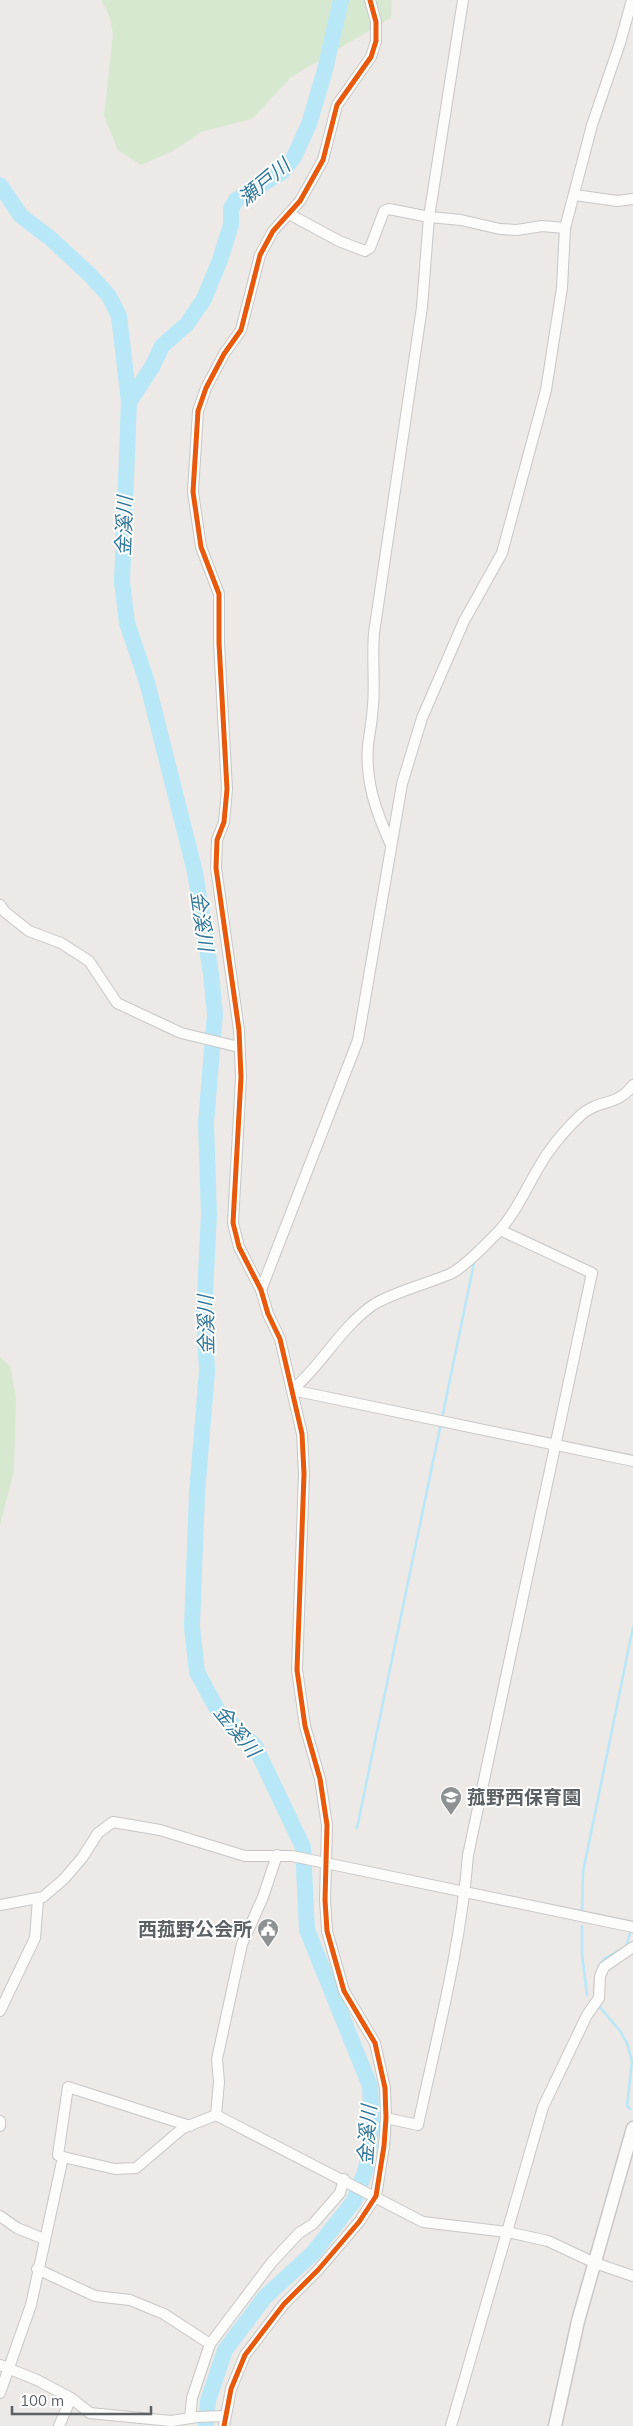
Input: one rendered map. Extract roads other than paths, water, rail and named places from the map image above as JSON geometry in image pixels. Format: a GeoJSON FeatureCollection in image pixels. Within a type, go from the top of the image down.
{"type":"FeatureCollection","features":[{"type":"Feature","properties":{"kind":"street"},"geometry":{"type":"LineString","coordinates":[[4,2366],[37,2380],[71,2398],[90,2413],[151,2420],[223,2419],[236,2371],[244,2355],[284,2304],[318,2270],[360,2222],[373,2194],[384,2146],[386,2118],[385,2088],[375,2043],[344,1991],[327,1931],[323,1864],[327,1825],[324,1798],[305,1726],[298,1686],[304,1474],[302,1434],[280,1339],[268,1314],[261,1290],[239,1247],[233,1223],[241,1077],[236,1046],[232,973],[216,868],[217,840],[224,822],[227,788],[219,643],[220,602],[219,594],[201,547],[192,474],[196,423],[202,397],[224,354],[242,330],[260,255],[273,231],[300,201],[323,160],[338,104],[371,57],[376,41],[376,22],[370,0]]}},
{"type":"Feature","properties":{"kind":"street"},"geometry":{"type":"LineString","coordinates":[[391,845],[373,804],[370,786],[368,747],[373,705],[372,653],[395,476],[422,307],[429,217],[463,0]]}},
{"type":"Feature","properties":{"kind":"street"},"geometry":{"type":"LineString","coordinates":[[261,1290],[358,1040],[406,765],[422,718],[464,621],[502,553],[546,390],[562,288],[565,228],[576,195],[592,125],[620,43],[632,0]]}},
{"type":"Feature","properties":{"kind":"street"},"geometry":{"type":"LineString","coordinates":[[576,195],[617,201],[633,200]]}},
{"type":"Feature","properties":{"kind":"street"},"geometry":{"type":"LineString","coordinates":[[289,214],[339,241],[365,251],[370,248],[386,210],[461,220],[508,230],[542,226],[565,228]]}},
{"type":"Feature","properties":{"kind":"street"},"geometry":{"type":"LineString","coordinates":[[0,905],[5,912],[28,931],[61,943],[89,961],[117,1003],[181,1034],[207,1038],[236,1046]]}},
{"type":"Feature","properties":{"kind":"street"},"geometry":{"type":"LineString","coordinates":[[292,1390],[346,1328],[375,1304],[453,1273],[500,1230],[525,1193],[547,1154],[583,1113],[598,1105],[614,1102],[627,1093],[633,1085]]}},
{"type":"Feature","properties":{"kind":"street"},"geometry":{"type":"LineString","coordinates":[[386,2118],[418,2125],[465,1893],[468,1855],[592,1272],[500,1230]]}},
{"type":"Feature","properties":{"kind":"street"},"geometry":{"type":"LineString","coordinates":[[292,1390],[633,1461]]}},
{"type":"Feature","properties":{"kind":"street"},"geometry":{"type":"LineString","coordinates":[[0,1905],[38,1898],[64,1879],[82,1858],[98,1833],[112,1822],[160,1830],[245,1856],[280,1855],[353,1868],[629,1927]]}},
{"type":"Feature","properties":{"kind":"street"},"geometry":{"type":"LineString","coordinates":[[216,2115],[218,2100],[217,2059],[242,1944],[280,1855]]}},
{"type":"Feature","properties":{"kind":"street"},"geometry":{"type":"LineString","coordinates":[[0,2010],[35,1938],[38,1898]]}},
{"type":"Feature","properties":{"kind":"street"},"geometry":{"type":"LineString","coordinates":[[451,2426],[543,2107],[592,2008],[599,1998],[600,1976],[604,1967],[633,1947]]}},
{"type":"Feature","properties":{"kind":"street"},"geometry":{"type":"LineString","coordinates":[[190,2126],[68,2087],[58,2155],[115,2169],[136,2168],[174,2136],[190,2126],[216,2115],[373,2194],[423,2222],[507,2232],[548,2241],[595,2263],[633,2276]]}},
{"type":"Feature","properties":{"kind":"street"},"geometry":{"type":"LineString","coordinates":[[0,2121],[0,2126]]}},
{"type":"Feature","properties":{"kind":"street"},"geometry":{"type":"LineString","coordinates":[[554,2426],[578,2321],[633,2128]]}},
{"type":"Feature","properties":{"kind":"street"},"geometry":{"type":"LineString","coordinates":[[0,2394],[4,2366],[31,2305],[37,2269],[63,2157]]}},
{"type":"Feature","properties":{"kind":"street"},"geometry":{"type":"LineString","coordinates":[[190,2420],[192,2398],[210,2344],[272,2262],[299,2233],[313,2224],[340,2193],[345,2180]]}},
{"type":"Feature","properties":{"kind":"street"},"geometry":{"type":"LineString","coordinates":[[0,2216],[17,2228],[44,2239]]}},
{"type":"Feature","properties":{"kind":"street"},"geometry":{"type":"LineString","coordinates":[[37,2269],[94,2296],[130,2300],[164,2314],[210,2344]]}},
{"type":"Feature","properties":{"kind":"street"},"geometry":{"type":"LineString","coordinates":[[59,2426],[71,2398]]}},
{"type":"Feature","properties":{"kind":"waterway","name":"瀬戸川"},"geometry":{"type":"LineString","coordinates":[[129,402],[152,367],[162,346],[187,324],[204,299],[220,260],[231,225],[231,209],[236,200],[282,172],[294,157],[309,124],[325,70],[341,0]]}},
{"type":"Feature","properties":{"kind":"waterway","name":"金溪川"},"geometry":{"type":"LineString","coordinates":[[0,185],[21,216],[50,238],[90,275],[109,296],[119,316],[129,402],[122,582],[127,623],[147,682],[195,872],[211,974],[215,1014],[206,1123],[209,1215],[204,1313],[207,1371],[197,1493],[192,1627],[197,1672],[218,1711],[255,1746],[303,1847],[307,1930],[370,2086],[372,2123],[366,2169],[354,2201],[313,2253],[265,2297],[225,2350],[208,2401],[206,2426]]}},
{"type":"Feature","properties":{"kind":"waterway"},"geometry":{"type":"LineString","coordinates":[[442,1418],[474,1263]]}},
{"type":"Feature","properties":{"kind":"waterway"},"geometry":{"type":"LineString","coordinates":[[357,1828],[441,1423]]}},
{"type":"Feature","properties":{"kind":"waterway"},"geometry":{"type":"LineString","coordinates":[[582,1910],[583,1872],[633,1627]]}},
{"type":"Feature","properties":{"kind":"waterway"},"geometry":{"type":"LineString","coordinates":[[582,1926],[582,1954],[587,1995]]}},
{"type":"Feature","properties":{"kind":"waterway"},"geometry":{"type":"LineString","coordinates":[[626,1946],[631,1930]]}},
{"type":"Feature","properties":{"kind":"waterway"},"geometry":{"type":"LineString","coordinates":[[600,1965],[605,1958],[622,1949]]}},
{"type":"Feature","properties":{"kind":"waterway"},"geometry":{"type":"LineString","coordinates":[[594,1998],[595,1977]]}},
{"type":"Feature","properties":{"kind":"waterway"},"geometry":{"type":"LineString","coordinates":[[598,2005],[620,2031],[627,2043],[632,2061],[627,2106],[630,2109]]}},
{"type":"Feature","properties":{"kind":"place","name":"菰野西保育園"},"geometry":{"type":"Point","coordinates":[451,1816]}},
{"type":"Feature","properties":{"kind":"place","name":"西菰野公会所"},"geometry":{"type":"Point","coordinates":[268,1948]}}]}
